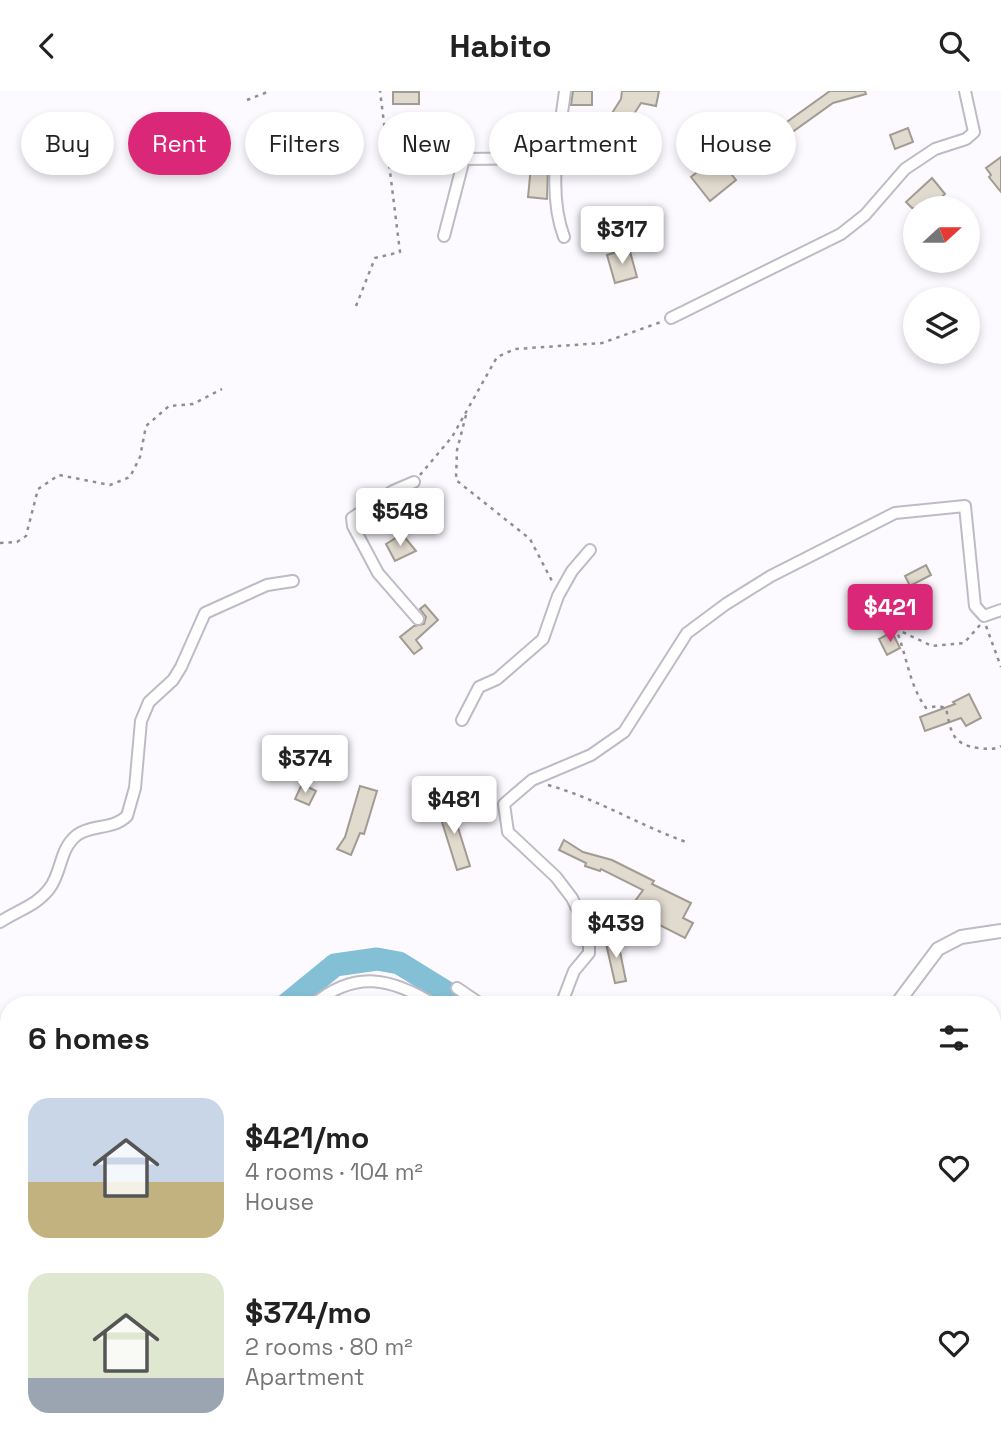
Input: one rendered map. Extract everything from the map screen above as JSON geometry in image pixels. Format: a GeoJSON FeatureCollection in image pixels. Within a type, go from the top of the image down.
{"type":"FeatureCollection","features":[{"type":"Feature","properties":{"kind":"street"},"geometry":{"type":"LineString","coordinates":[[562,112],[565,91]]}},
{"type":"Feature","properties":{"kind":"street"},"geometry":{"type":"LineString","coordinates":[[671,318],[841,234],[865,215],[905,169],[935,149],[966,139],[974,132],[974,123],[965,91]]}},
{"type":"Feature","properties":{"kind":"street"},"geometry":{"type":"LineString","coordinates":[[444,236],[464,159],[489,158]]}},
{"type":"Feature","properties":{"kind":"street"},"geometry":{"type":"LineString","coordinates":[[557,175],[557,217],[564,237]]}},
{"type":"Feature","properties":{"kind":"street"},"geometry":{"type":"LineString","coordinates":[[414,482],[393,491],[352,518],[352,526],[378,573],[418,619]]}},
{"type":"Feature","properties":{"kind":"street"},"geometry":{"type":"LineString","coordinates":[[564,996],[574,971],[589,953],[589,933],[572,898],[556,877],[508,832],[505,804],[532,780],[591,755],[624,732],[687,633],[771,576],[895,513],[965,506],[975,606],[984,616],[1001,610]]}},
{"type":"Feature","properties":{"kind":"street"},"geometry":{"type":"LineString","coordinates":[[461,720],[479,687],[497,679],[543,639],[558,596],[572,571],[590,549]]}},
{"type":"Feature","properties":{"kind":"street"},"geometry":{"type":"LineString","coordinates":[[0,922],[17,911],[34,905],[52,886],[66,849],[75,836],[117,824],[127,816],[135,788],[141,721],[149,702],[173,680],[181,667],[205,614],[267,585],[293,581]]}},
{"type":"Feature","properties":{"kind":"street"},"geometry":{"type":"LineString","coordinates":[[904,996],[938,949],[961,937],[1001,932]]}},
{"type":"Feature","properties":{"kind":"street"},"geometry":{"type":"LineString","coordinates":[[323,996],[370,978],[421,996]]}},
{"type":"Feature","properties":{"kind":"street"},"geometry":{"type":"LineString","coordinates":[[457,988],[469,996]]}},
{"type":"Feature","properties":{"kind":"path"},"geometry":{"type":"LineString","coordinates":[[247,100],[270,91]]}},
{"type":"Feature","properties":{"kind":"path"},"geometry":{"type":"LineString","coordinates":[[356,306],[375,258],[400,252],[380,91]]}},
{"type":"Feature","properties":{"kind":"path"},"geometry":{"type":"LineString","coordinates":[[414,482],[452,437],[497,358],[515,349],[553,344],[570,347],[602,343],[671,318]]}},
{"type":"Feature","properties":{"kind":"path"},"geometry":{"type":"LineString","coordinates":[[0,543],[17,542],[26,536],[38,489],[59,475],[110,485],[130,477],[140,457],[146,426],[169,406],[193,404],[222,389]]}},
{"type":"Feature","properties":{"kind":"path"},"geometry":{"type":"LineString","coordinates":[[467,412],[457,450],[456,480],[530,540],[558,596]]}},
{"type":"Feature","properties":{"kind":"path"},"geometry":{"type":"LineString","coordinates":[[872,604],[896,629],[932,646],[964,643],[976,631],[984,616]]}},
{"type":"Feature","properties":{"kind":"path"},"geometry":{"type":"LineString","coordinates":[[984,616],[992,649],[1001,667]]}},
{"type":"Feature","properties":{"kind":"path"},"geometry":{"type":"LineString","coordinates":[[896,629],[906,653],[914,691],[926,708],[946,708],[956,740],[963,746],[993,750],[1001,746]]}},
{"type":"Feature","properties":{"kind":"path"},"geometry":{"type":"LineString","coordinates":[[532,780],[610,806],[635,822],[689,843]]}},
{"type":"Feature","properties":{"kind":"building"},"geometry":{"type":"Polygon","coordinates":[[[573,91],[592,91],[592,105],[571,105],[573,91]]]}},
{"type":"Feature","properties":{"kind":"building"},"geometry":{"type":"Polygon","coordinates":[[[622,91],[659,91],[656,106],[641,103],[635,112],[613,112],[621,99],[622,91]]]}},
{"type":"Feature","properties":{"kind":"building"},"geometry":{"type":"Polygon","coordinates":[[[830,91],[865,91],[866,94],[833,103],[796,130],[796,115],[830,91]]]}},
{"type":"Feature","properties":{"kind":"building"},"geometry":{"type":"Polygon","coordinates":[[[393,92],[419,92],[419,104],[393,104],[393,92]]]}},
{"type":"Feature","properties":{"kind":"building"},"geometry":{"type":"Polygon","coordinates":[[[908,128],[913,142],[895,149],[890,135],[908,128]]]}},
{"type":"Feature","properties":{"kind":"building"},"geometry":{"type":"Polygon","coordinates":[[[1001,157],[1001,192],[989,177],[991,175],[986,168],[1001,157]]]}},
{"type":"Feature","properties":{"kind":"building"},"geometry":{"type":"Polygon","coordinates":[[[530,175],[548,175],[547,199],[528,197],[530,175]]]}},
{"type":"Feature","properties":{"kind":"building"},"geometry":{"type":"Polygon","coordinates":[[[732,175],[736,180],[710,201],[691,177],[732,175]]]}},
{"type":"Feature","properties":{"kind":"building"},"geometry":{"type":"Polygon","coordinates":[[[932,178],[945,194],[943,196],[912,196],[932,178]]]}},
{"type":"Feature","properties":{"kind":"building"},"geometry":{"type":"Polygon","coordinates":[[[629,248],[637,277],[615,283],[607,255],[629,248]]]}},
{"type":"Feature","properties":{"kind":"building"},"geometry":{"type":"Polygon","coordinates":[[[402,534],[416,551],[395,561],[386,544],[402,534]]]}},
{"type":"Feature","properties":{"kind":"building"},"geometry":{"type":"Polygon","coordinates":[[[926,565],[931,575],[910,586],[905,576],[926,565]]]}},
{"type":"Feature","properties":{"kind":"building"},"geometry":{"type":"Polygon","coordinates":[[[864,599],[874,618],[863,623],[854,604],[864,599]]]}},
{"type":"Feature","properties":{"kind":"building"},"geometry":{"type":"Polygon","coordinates":[[[425,605],[438,620],[416,640],[422,648],[414,654],[400,637],[414,626],[424,624],[426,617],[420,609],[425,605]]]}},
{"type":"Feature","properties":{"kind":"building"},"geometry":{"type":"Polygon","coordinates":[[[892,632],[900,648],[887,655],[879,639],[892,632]]]}},
{"type":"Feature","properties":{"kind":"building"},"geometry":{"type":"Polygon","coordinates":[[[969,694],[981,718],[966,726],[961,718],[925,731],[920,717],[955,704],[953,702],[969,694]]]}},
{"type":"Feature","properties":{"kind":"building"},"geometry":{"type":"Polygon","coordinates":[[[302,784],[316,791],[309,805],[295,799],[302,784]]]}},
{"type":"Feature","properties":{"kind":"building"},"geometry":{"type":"Polygon","coordinates":[[[360,786],[377,791],[364,834],[360,833],[351,855],[337,849],[345,837],[360,786]]]}},
{"type":"Feature","properties":{"kind":"building"},"geometry":{"type":"Polygon","coordinates":[[[450,802],[470,866],[457,870],[437,806],[450,802]]]}},
{"type":"Feature","properties":{"kind":"building"},"geometry":{"type":"Polygon","coordinates":[[[564,840],[583,852],[612,860],[691,903],[683,918],[693,923],[685,938],[642,916],[639,920],[627,912],[643,890],[601,869],[600,871],[585,866],[586,863],[559,850],[564,840]]]}},
{"type":"Feature","properties":{"kind":"building"},"geometry":{"type":"Polygon","coordinates":[[[617,937],[626,981],[615,983],[605,939],[617,937]]]}},
{"type":"Feature","properties":{"kind":"waterway"},"geometry":{"type":"LineString","coordinates":[[297,996],[335,965],[377,959],[399,963],[452,996]]}}]}
